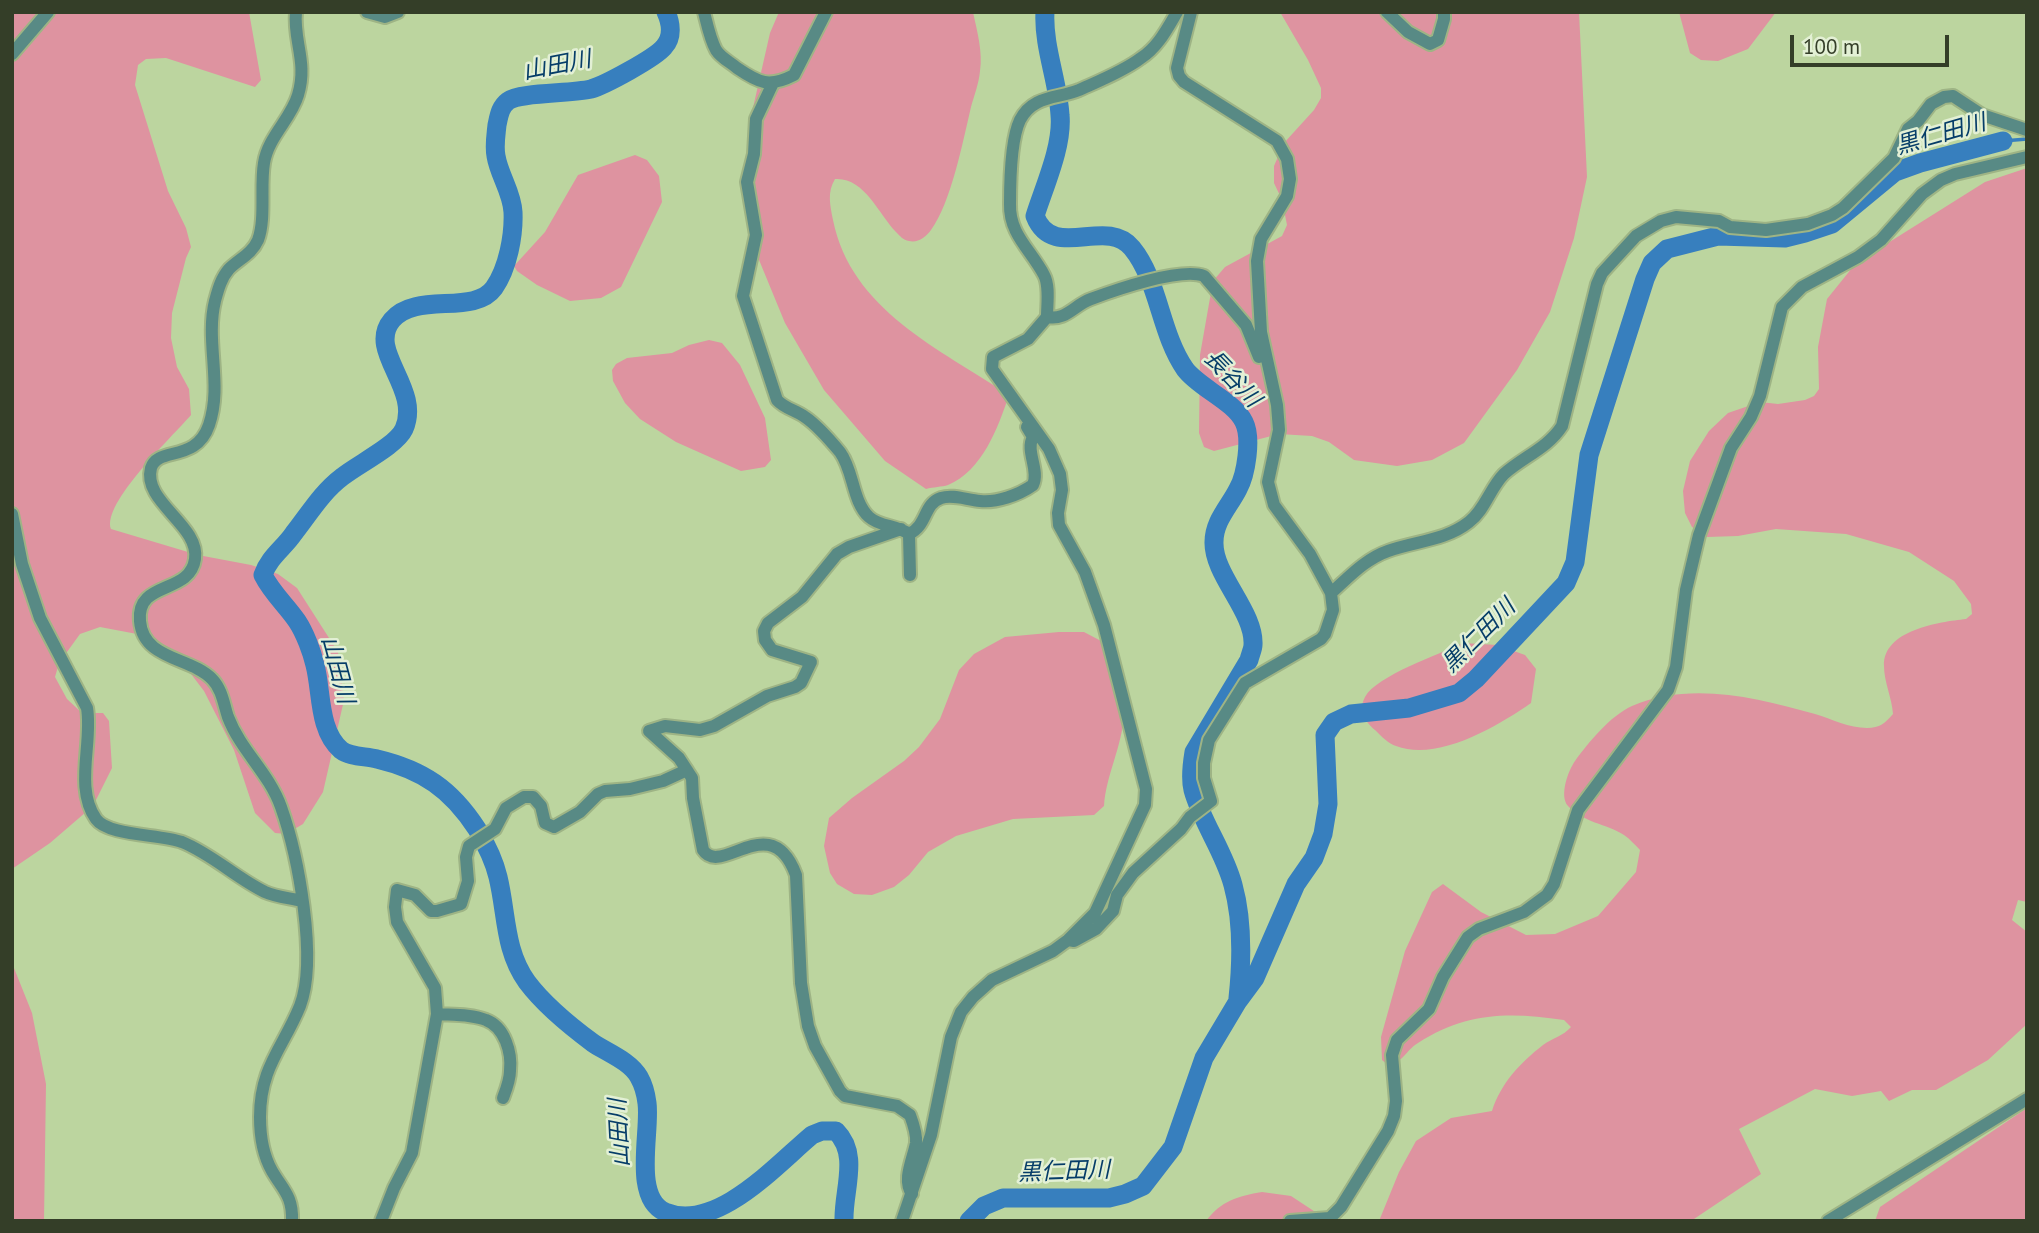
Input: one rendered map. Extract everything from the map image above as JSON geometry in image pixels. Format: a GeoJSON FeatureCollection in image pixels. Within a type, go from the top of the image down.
{"type":"FeatureCollection","features":[{"type":"Feature","properties":{"kind":"street"},"geometry":{"type":"LineString","coordinates":[[12,54],[48,12]]}},
{"type":"Feature","properties":{"kind":"street"},"geometry":{"type":"LineString","coordinates":[[292,1221],[292,1205],[288,1194],[272,1171],[266,1156],[260,1116],[266,1073],[299,1008],[306,986],[307,961],[302,901],[292,850],[281,807],[265,774],[242,746],[229,720],[218,686],[204,672],[163,654],[148,642],[140,626],[139,611],[147,597],[174,585],[191,571],[195,560],[195,547],[189,536],[157,495],[151,480],[151,469],[156,460],[189,450],[199,443],[208,429],[214,409],[215,389],[211,324],[214,303],[221,281],[229,269],[248,255],[258,239],[264,162],[269,147],[297,100],[302,77],[296,12]]}},
{"type":"Feature","properties":{"kind":"street"},"geometry":{"type":"LineString","coordinates":[[367,12],[385,17],[398,12]]}},
{"type":"Feature","properties":{"kind":"street"},"geometry":{"type":"LineString","coordinates":[[704,12],[714,47],[721,56],[751,77],[773,83],[794,75],[827,12]]}},
{"type":"Feature","properties":{"kind":"street"},"geometry":{"type":"LineString","coordinates":[[902,1221],[930,1135],[951,1037],[961,1012],[992,980],[1053,951],[1095,913],[1145,805],[1146,789],[1104,625],[1084,572],[1059,525],[1062,490],[1060,474],[1049,449],[991,364],[993,357],[1028,339],[1047,317],[1046,282],[1011,219],[1010,174],[1021,119],[1033,104],[1060,95],[1142,58],[1163,37],[1177,12]]}},
{"type":"Feature","properties":{"kind":"street"},"geometry":{"type":"LineString","coordinates":[[1068,940],[1074,941],[1096,929],[1113,911],[1117,895],[1133,873],[1211,801],[1204,778],[1209,740],[1245,683],[1321,639],[1333,611],[1331,593],[1310,554],[1275,505],[1270,493],[1269,470],[1279,430],[1277,405],[1261,332],[1257,261],[1261,239],[1287,196],[1290,179],[1287,159],[1277,141],[1184,82],[1179,76],[1177,68],[1191,12]]}},
{"type":"Feature","properties":{"kind":"street"},"geometry":{"type":"LineString","coordinates":[[1387,12],[1408,32],[1430,44],[1438,40],[1444,12]]}},
{"type":"Feature","properties":{"kind":"street"},"geometry":{"type":"LineString","coordinates":[[773,83],[756,119],[754,154],[747,182],[756,235],[743,296],[777,400],[783,407],[807,418],[838,450],[846,462],[866,515],[877,523],[905,532]]}},
{"type":"Feature","properties":{"kind":"street"},"geometry":{"type":"LineString","coordinates":[[1331,593],[1364,564],[1387,551],[1435,540],[1467,524],[1476,516],[1502,476],[1554,439],[1562,426],[1597,284],[1602,273],[1636,236],[1661,221],[1676,217],[1718,221],[1730,227],[1766,230],[1808,224],[1832,215],[1843,208],[1894,158],[1908,128],[1918,121],[1931,104],[1944,97],[1953,96],[1982,115],[2027,130]]}},
{"type":"Feature","properties":{"kind":"street"},"geometry":{"type":"LineString","coordinates":[[1290,1221],[1330,1218],[1341,1207],[1388,1131],[1394,1116],[1396,1101],[1392,1055],[1397,1040],[1429,1009],[1443,976],[1468,937],[1479,929],[1524,912],[1547,895],[1554,884],[1577,810],[1668,690],[1676,667],[1686,590],[1699,535],[1731,448],[1751,417],[1760,396],[1782,307],[1802,287],[1858,257],[1881,240],[1922,194],[1941,180],[1955,174],[2027,157]]}},
{"type":"Feature","properties":{"kind":"street"},"geometry":{"type":"LineString","coordinates":[[1047,317],[1062,318],[1090,299],[1149,281],[1197,274],[1204,276],[1246,325],[1261,362],[1270,373]]}},
{"type":"Feature","properties":{"kind":"street"},"geometry":{"type":"LineString","coordinates":[[998,376],[999,386],[1045,452],[1055,471],[1060,474]]}},
{"type":"Feature","properties":{"kind":"street"},"geometry":{"type":"LineString","coordinates":[[912,1195],[908,1188],[908,1179],[916,1140],[910,1115],[897,1106],[845,1096],[810,1035],[801,983],[796,875],[786,853],[777,847],[766,845],[740,849],[716,858],[706,855],[692,798],[692,778],[679,758],[649,732],[665,726],[700,730],[714,726],[767,696],[801,683],[811,662],[772,650],[765,640],[764,631],[768,623],[802,597],[836,554],[849,547],[920,527],[930,504],[938,499],[948,496],[992,500],[1033,485],[1036,473],[1030,443],[1033,437]]}},
{"type":"Feature","properties":{"kind":"street"},"geometry":{"type":"LineString","coordinates":[[12,514],[22,564],[40,618],[87,708],[87,793],[96,819],[102,825],[117,831],[153,834],[182,842],[266,892],[302,901]]}},
{"type":"Feature","properties":{"kind":"street"},"geometry":{"type":"LineString","coordinates":[[905,532],[910,575]]}},
{"type":"Feature","properties":{"kind":"street"},"geometry":{"type":"LineString","coordinates":[[381,1221],[412,1153],[437,1014],[435,988],[397,922],[397,890],[415,895],[431,911],[461,904],[468,881],[466,851],[499,824],[506,808],[524,797],[533,797],[541,806],[545,823],[554,827],[580,812],[598,794],[605,791],[629,789],[663,781],[687,770]]}},
{"type":"Feature","properties":{"kind":"street"},"geometry":{"type":"LineString","coordinates":[[437,1014],[475,1017],[489,1021],[499,1029],[510,1057],[510,1072],[503,1098]]}},
{"type":"Feature","properties":{"kind":"street"},"geometry":{"type":"LineString","coordinates":[[1828,1221],[2027,1099]]}},
{"type":"Feature","properties":{"kind":"shaded area"},"geometry":{"type":"Polygon","coordinates":[[[12,12],[249,12],[261,80],[255,87],[166,58],[146,59],[138,65],[135,85],[168,191],[186,228],[191,247],[172,313],[171,338],[177,367],[189,389],[191,415],[127,487],[111,518],[111,529],[198,555],[251,565],[278,574],[297,588],[338,652],[344,700],[323,792],[303,824],[286,834],[275,833],[255,813],[234,750],[204,691],[172,649],[137,634],[100,627],[80,634],[59,663],[55,677],[67,699],[82,713],[103,713],[109,721],[112,768],[93,806],[50,843],[12,869],[12,12]]]}},
{"type":"Feature","properties":{"kind":"shaded area"},"geometry":{"type":"Polygon","coordinates":[[[779,12],[973,12],[980,49],[979,80],[945,204],[929,233],[916,241],[903,239],[870,198],[845,180],[835,179],[830,194],[833,220],[843,251],[858,279],[878,303],[928,343],[1009,395],[994,434],[979,459],[970,470],[948,485],[926,489],[885,461],[824,390],[785,323],[757,255],[743,201],[750,121],[770,33],[779,12]]]}},
{"type":"Feature","properties":{"kind":"shaded area"},"geometry":{"type":"Polygon","coordinates":[[[1280,12],[1579,12],[1587,177],[1574,238],[1550,312],[1517,370],[1464,443],[1432,460],[1397,466],[1354,460],[1329,442],[1312,436],[1279,434],[1214,451],[1204,447],[1199,433],[1200,355],[1213,281],[1225,267],[1282,236],[1287,225],[1282,200],[1274,183],[1274,166],[1284,143],[1314,110],[1321,98],[1321,88],[1308,60],[1280,12]]]}},
{"type":"Feature","properties":{"kind":"shaded area"},"geometry":{"type":"Polygon","coordinates":[[[1679,12],[1776,12],[1748,49],[1718,61],[1701,60],[1690,53],[1679,12]]]}},
{"type":"Feature","properties":{"kind":"shaded area"},"geometry":{"type":"Polygon","coordinates":[[[635,155],[647,160],[659,176],[662,202],[621,287],[601,298],[570,301],[537,285],[517,271],[514,266],[545,232],[578,175],[635,155]]]}},
{"type":"Feature","properties":{"kind":"shaded area"},"geometry":{"type":"Polygon","coordinates":[[[2027,168],[2027,902],[2018,900],[2012,920],[2027,932],[2027,1024],[1988,1060],[1936,1090],[1912,1090],[1889,1101],[1881,1091],[1852,1096],[1815,1089],[1739,1129],[1761,1174],[1691,1221],[1379,1221],[1399,1172],[1416,1141],[1451,1118],[1492,1111],[1501,1091],[1519,1066],[1543,1045],[1571,1027],[1564,1020],[1544,1017],[1488,1017],[1453,1025],[1436,1033],[1414,1046],[1394,1063],[1388,1065],[1382,1060],[1381,1037],[1405,951],[1432,892],[1443,884],[1481,912],[1526,935],[1555,934],[1598,916],[1636,872],[1640,850],[1624,835],[1574,811],[1565,802],[1564,790],[1575,761],[1593,738],[1616,716],[1632,706],[1654,699],[1701,693],[1747,698],[1793,708],[1854,727],[1879,726],[1893,714],[1884,666],[1886,654],[1893,644],[1914,630],[1966,619],[1972,614],[1971,604],[1954,581],[1909,552],[1846,534],[1776,529],[1738,536],[1707,537],[1692,527],[1685,513],[1683,491],[1690,461],[1709,431],[1728,413],[1760,402],[1778,404],[1814,396],[1819,389],[1818,347],[1827,299],[1856,263],[1985,182],[2027,168]]]}},
{"type":"Feature","properties":{"kind":"shaded area"},"geometry":{"type":"Polygon","coordinates":[[[709,340],[722,343],[740,365],[765,418],[771,460],[765,467],[741,471],[676,442],[640,419],[625,403],[613,381],[612,370],[616,364],[627,358],[672,353],[709,340]]]}},
{"type":"Feature","properties":{"kind":"shaded area"},"geometry":{"type":"Polygon","coordinates":[[[1084,632],[1103,642],[1122,700],[1123,727],[1104,806],[1094,815],[1013,819],[956,836],[928,852],[909,875],[894,887],[872,895],[854,894],[837,884],[830,873],[824,846],[829,818],[919,747],[940,719],[959,670],[974,654],[1005,637],[1084,632]]]}},
{"type":"Feature","properties":{"kind":"shaded area"},"geometry":{"type":"Polygon","coordinates":[[[1463,643],[1497,645],[1525,655],[1536,669],[1531,703],[1485,731],[1448,745],[1413,750],[1385,740],[1364,715],[1363,702],[1371,689],[1425,659],[1463,643]]]}},
{"type":"Feature","properties":{"kind":"shaded area"},"geometry":{"type":"Polygon","coordinates":[[[12,963],[32,1013],[46,1084],[44,1221],[12,1221],[12,963]]]}},
{"type":"Feature","properties":{"kind":"shaded area"},"geometry":{"type":"Polygon","coordinates":[[[2027,1108],[2027,1221],[1875,1221],[1880,1207],[2027,1108]]]}},
{"type":"Feature","properties":{"kind":"shaded area"},"geometry":{"type":"Polygon","coordinates":[[[1262,1192],[1291,1196],[1329,1221],[1206,1221],[1231,1200],[1262,1192]]]}},
{"type":"Feature","properties":{"kind":"waterway","name":"山田川"},"geometry":{"type":"LineString","coordinates":[[666,12],[670,30],[667,43],[651,58],[629,71],[591,89],[523,96],[514,98],[503,106],[497,125],[495,152],[510,197],[513,221],[509,251],[499,280],[485,296],[473,301],[415,307],[402,311],[392,320],[386,332],[385,344],[406,399],[408,414],[404,429],[393,442],[328,489],[273,558],[263,575],[297,621],[305,637],[315,665],[328,732],[334,742],[349,754],[373,758],[422,775],[457,803],[477,829],[492,858],[510,944],[527,982],[567,1023],[624,1062],[639,1077],[648,1115],[646,1178],[655,1204],[665,1212],[684,1216],[704,1213],[724,1205],[763,1178],[812,1135],[822,1131],[836,1131],[843,1140],[849,1162],[844,1221]]}},
{"type":"Feature","properties":{"kind":"waterway","name":"長谷川"},"geometry":{"type":"LineString","coordinates":[[1045,12],[1046,38],[1059,102],[1060,127],[1056,153],[1035,216],[1043,229],[1054,236],[1108,236],[1121,239],[1132,248],[1148,276],[1170,340],[1185,369],[1239,414],[1248,437],[1243,475],[1219,521],[1214,542],[1220,567],[1248,620],[1253,647],[1249,660],[1194,752],[1191,776],[1197,802],[1233,885],[1239,913],[1241,941],[1238,998]]}},
{"type":"Feature","properties":{"kind":"waterway","name":"黒仁田川"},"geometry":{"type":"LineString","coordinates":[[2003,141],[2027,139]]}},
{"type":"Feature","properties":{"kind":"waterway","name":"黒仁田川"},"geometry":{"type":"LineString","coordinates":[[969,1221],[984,1206],[1003,1198],[1109,1198],[1125,1194],[1143,1186],[1173,1147],[1204,1058],[1255,978],[1296,884],[1314,858],[1323,834],[1328,804],[1325,735],[1334,722],[1351,714],[1409,708],[1459,693],[1476,679],[1566,583],[1575,562],[1589,455],[1652,263],[1667,249],[1718,236],[1785,238],[1832,224],[1895,172],[2003,141]]}}]}
